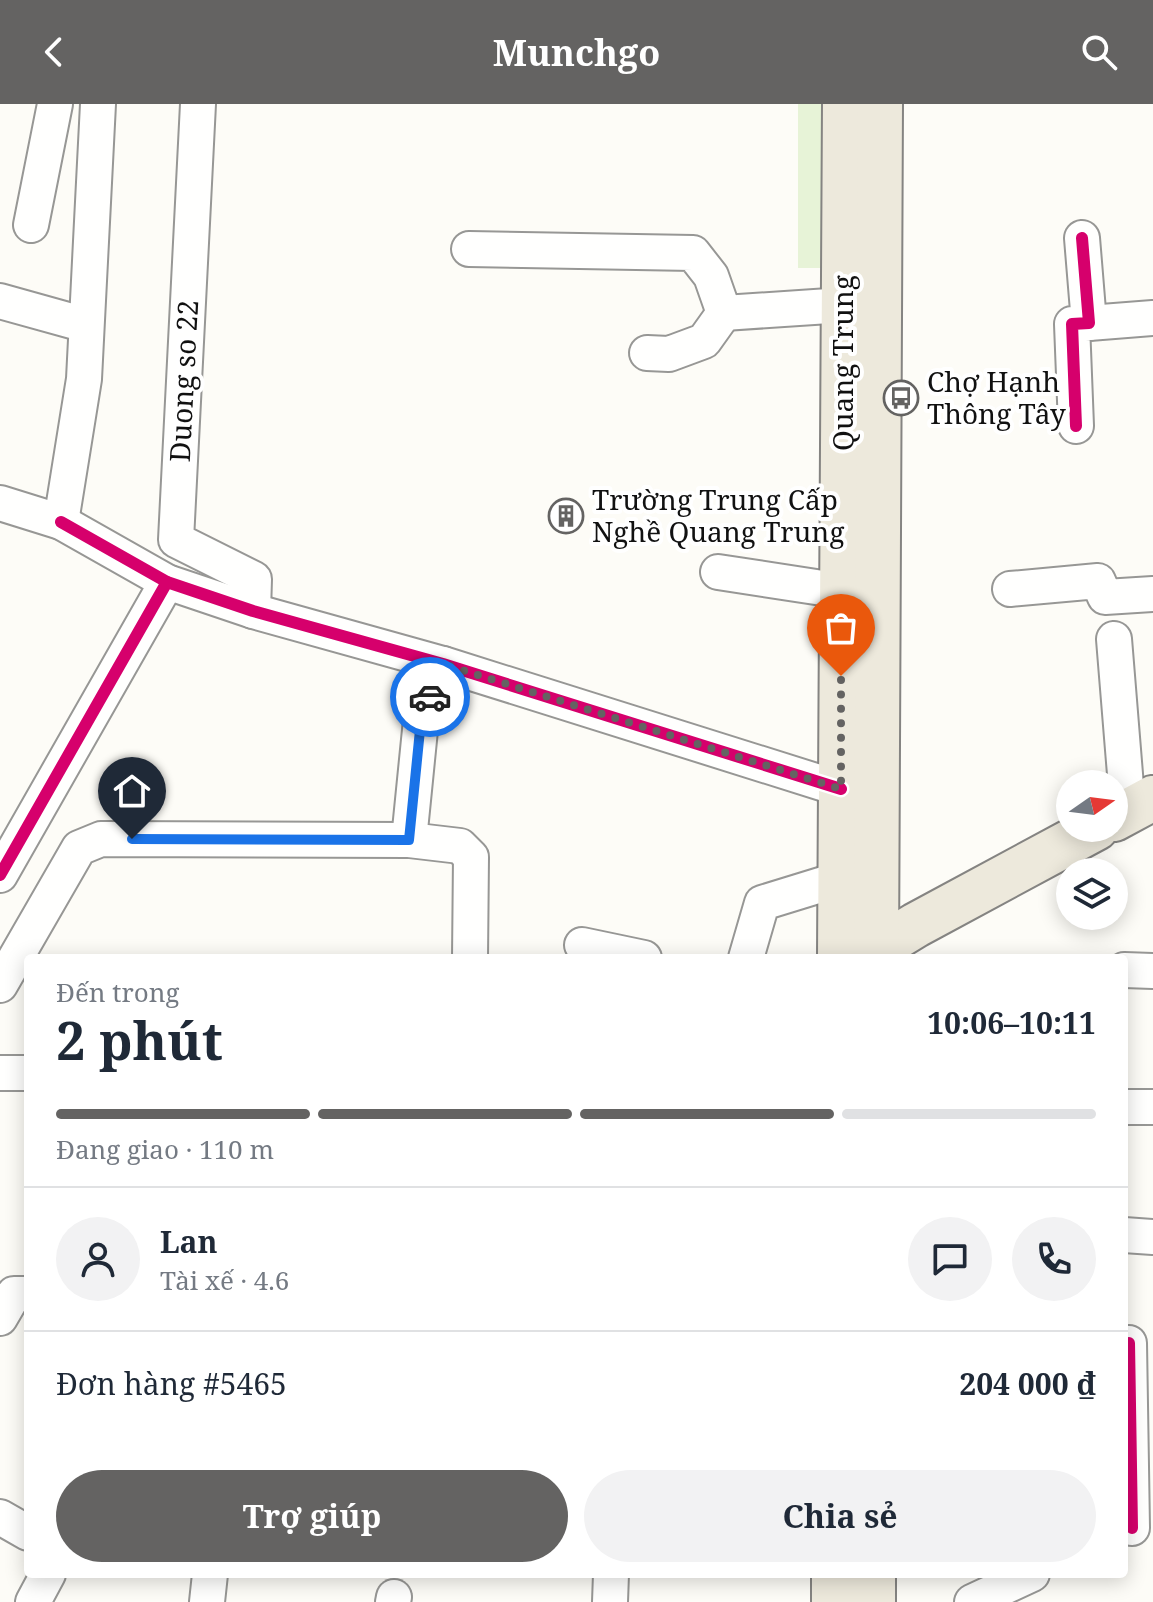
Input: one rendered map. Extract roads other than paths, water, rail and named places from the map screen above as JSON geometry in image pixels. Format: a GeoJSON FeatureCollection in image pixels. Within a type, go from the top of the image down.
{"type":"FeatureCollection","features":[{"type":"Feature","properties":{"kind":"main road","name":"Quang Trung"},"geometry":{"type":"LineString","coordinates":[[845,104],[861,305],[869,954]]}},
{"type":"Feature","properties":{"kind":"main road","name":"Quang Trung"},"geometry":{"type":"LineString","coordinates":[[868,954],[840,879],[842,591],[861,305],[880,104]]}},
{"type":"Feature","properties":{"kind":"main road"},"geometry":{"type":"LineString","coordinates":[[873,954],[916,925],[1071,842]]}},
{"type":"Feature","properties":{"kind":"main road"},"geometry":{"type":"LineString","coordinates":[[834,1578],[834,1602]]}},
{"type":"Feature","properties":{"kind":"main road"},"geometry":{"type":"LineString","coordinates":[[873,1578],[873,1602]]}},
{"type":"Feature","properties":{"kind":"street"},"geometry":{"type":"LineString","coordinates":[[31,225],[55,104]]}},
{"type":"Feature","properties":{"kind":"street"},"geometry":{"type":"LineString","coordinates":[[61,522],[84,379],[98,104]]}},
{"type":"Feature","properties":{"kind":"street","name":"Duong so 22"},"geometry":{"type":"LineString","coordinates":[[198,104],[176,540],[254,579],[253,611]]}},
{"type":"Feature","properties":{"kind":"street"},"geometry":{"type":"LineString","coordinates":[[1082,238],[1089,323]]}},
{"type":"Feature","properties":{"kind":"street"},"geometry":{"type":"LineString","coordinates":[[469,249],[693,253],[711,276],[724,313]]}},
{"type":"Feature","properties":{"kind":"street"},"geometry":{"type":"LineString","coordinates":[[0,301],[86,325]]}},
{"type":"Feature","properties":{"kind":"street"},"geometry":{"type":"LineString","coordinates":[[724,313],[861,305]]}},
{"type":"Feature","properties":{"kind":"street"},"geometry":{"type":"LineString","coordinates":[[647,353],[669,354],[704,341],[724,313]]}},
{"type":"Feature","properties":{"kind":"street"},"geometry":{"type":"LineString","coordinates":[[1076,426],[1072,324],[1153,318]]}},
{"type":"Feature","properties":{"kind":"street"},"geometry":{"type":"LineString","coordinates":[[0,503],[61,522],[167,582],[253,611],[443,664],[841,789]]}},
{"type":"Feature","properties":{"kind":"street"},"geometry":{"type":"LineString","coordinates":[[718,572],[842,591]]}},
{"type":"Feature","properties":{"kind":"street"},"geometry":{"type":"LineString","coordinates":[[1010,589],[1098,581],[1105,597],[1153,594]]}},
{"type":"Feature","properties":{"kind":"street"},"geometry":{"type":"LineString","coordinates":[[0,875],[167,582]]}},
{"type":"Feature","properties":{"kind":"street"},"geometry":{"type":"LineString","coordinates":[[1114,639],[1121,770]]}},
{"type":"Feature","properties":{"kind":"street"},"geometry":{"type":"LineString","coordinates":[[409,840],[421,720],[443,664]]}},
{"type":"Feature","properties":{"kind":"street"},"geometry":{"type":"LineString","coordinates":[[0,985],[79,848],[101,839],[409,840],[460,846],[471,857],[470,954]]}},
{"type":"Feature","properties":{"kind":"street"},"geometry":{"type":"LineString","coordinates":[[747,954],[762,903],[840,879]]}},
{"type":"Feature","properties":{"kind":"street"},"geometry":{"type":"LineString","coordinates":[[582,945],[625,954]]}},
{"type":"Feature","properties":{"kind":"street"},"geometry":{"type":"LineString","coordinates":[[1128,970],[1153,971]]}},
{"type":"Feature","properties":{"kind":"street"},"geometry":{"type":"LineString","coordinates":[[0,1073],[24,1073]]}},
{"type":"Feature","properties":{"kind":"street"},"geometry":{"type":"LineString","coordinates":[[1128,1107],[1153,1107]]}},
{"type":"Feature","properties":{"kind":"street"},"geometry":{"type":"LineString","coordinates":[[1128,1235],[1153,1237]]}},
{"type":"Feature","properties":{"kind":"street"},"geometry":{"type":"LineString","coordinates":[[1129,1343],[1136,1526]]}},
{"type":"Feature","properties":{"kind":"street"},"geometry":{"type":"LineString","coordinates":[[0,1517],[24,1531]]}},
{"type":"Feature","properties":{"kind":"street"},"geometry":{"type":"LineString","coordinates":[[33,1602],[46,1578]]}},
{"type":"Feature","properties":{"kind":"street"},"geometry":{"type":"LineString","coordinates":[[207,1602],[210,1578]]}},
{"type":"Feature","properties":{"kind":"street"},"geometry":{"type":"LineString","coordinates":[[610,1602],[611,1578]]}},
{"type":"Feature","properties":{"kind":"street"},"geometry":{"type":"LineString","coordinates":[[972,1602],[1023,1578]]}},
{"type":"Feature","properties":{"kind":"place","name":"Chợ Hạnh Thông Tây"},"geometry":{"type":"Point","coordinates":[901,398]}},
{"type":"Feature","properties":{"kind":"place","name":"Trường Trung Cấp Nghề Quang Trung"},"geometry":{"type":"Point","coordinates":[566,516]}}]}
